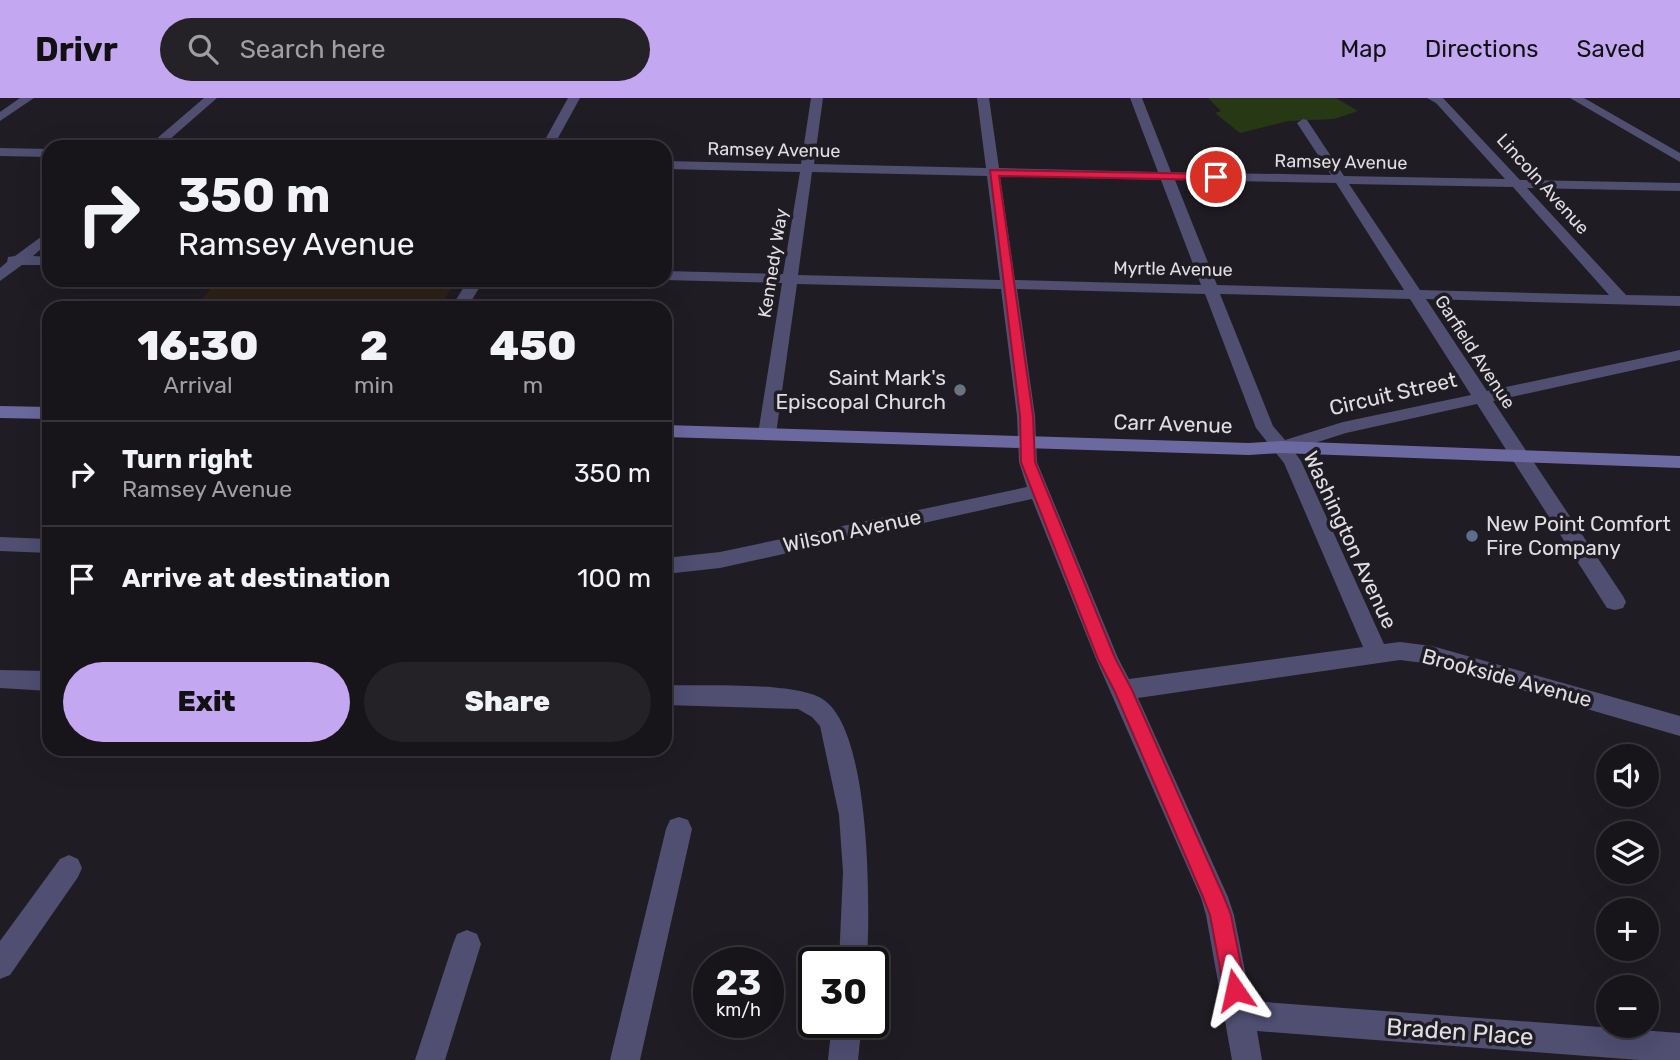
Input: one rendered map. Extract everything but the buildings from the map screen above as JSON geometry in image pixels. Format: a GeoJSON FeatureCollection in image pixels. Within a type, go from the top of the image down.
{"type":"FeatureCollection","features":[{"type":"Feature","properties":{"kind":"street"},"geometry":{"type":"LineString","coordinates":[[0,117],[29,98]]}},
{"type":"Feature","properties":{"kind":"street"},"geometry":{"type":"LineString","coordinates":[[161,140],[211,98]]}},
{"type":"Feature","properties":{"kind":"street"},"geometry":{"type":"LineString","coordinates":[[551,140],[574,98]]}},
{"type":"Feature","properties":{"kind":"street","name":"Kennedy Way"},"geometry":{"type":"LineString","coordinates":[[767,434],[817,98]]}},
{"type":"Feature","properties":{"kind":"street"},"geometry":{"type":"LineString","coordinates":[[983,98],[1026,416],[1028,462],[1107,659],[1124,690],[1214,897],[1220,915],[1247,1060]]}},
{"type":"Feature","properties":{"kind":"street","name":"Washington Avenue"},"geometry":{"type":"LineString","coordinates":[[1136,98],[1265,428],[1292,461],[1377,653]]}},
{"type":"Feature","properties":{"kind":"street","name":"Lincoln Avenue"},"geometry":{"type":"LineString","coordinates":[[1433,98],[1440,102],[1621,299]]}},
{"type":"Feature","properties":{"kind":"street"},"geometry":{"type":"LineString","coordinates":[[1576,98],[1680,158]]}},
{"type":"Feature","properties":{"kind":"street","name":"Garfield Avenue"},"geometry":{"type":"LineString","coordinates":[[1303,123],[1615,602]]}},
{"type":"Feature","properties":{"kind":"street"},"geometry":{"type":"LineString","coordinates":[[0,152],[42,153]]}},
{"type":"Feature","properties":{"kind":"street","name":"Ramsey Avenue"},"geometry":{"type":"LineString","coordinates":[[672,166],[1680,187]]}},
{"type":"Feature","properties":{"kind":"street"},"geometry":{"type":"LineString","coordinates":[[0,276],[42,241]]}},
{"type":"Feature","properties":{"kind":"street"},"geometry":{"type":"LineString","coordinates":[[0,260],[42,261]]}},
{"type":"Feature","properties":{"kind":"street","name":"Myrtle Avenue"},"geometry":{"type":"LineString","coordinates":[[672,276],[1680,301]]}},
{"type":"Feature","properties":{"kind":"street","name":"Circuit Street"},"geometry":{"type":"LineString","coordinates":[[1281,447],[1343,428],[1680,355]]}},
{"type":"Feature","properties":{"kind":"street"},"geometry":{"type":"LineString","coordinates":[[0,412],[42,413]]}},
{"type":"Feature","properties":{"kind":"street","name":"Carr Avenue"},"geometry":{"type":"LineString","coordinates":[[672,431],[1249,449],[1281,447],[1680,462]]}},
{"type":"Feature","properties":{"kind":"street","name":"Wilson Avenue"},"geometry":{"type":"LineString","coordinates":[[672,565],[720,560],[1038,491]]}},
{"type":"Feature","properties":{"kind":"street"},"geometry":{"type":"LineString","coordinates":[[0,544],[42,546]]}},
{"type":"Feature","properties":{"kind":"street","name":"Brookside Avenue"},"geometry":{"type":"LineString","coordinates":[[1124,690],[1400,651],[1432,655],[1680,726]]}},
{"type":"Feature","properties":{"kind":"street"},"geometry":{"type":"LineString","coordinates":[[0,680],[42,681]]}},
{"type":"Feature","properties":{"kind":"street"},"geometry":{"type":"LineString","coordinates":[[672,695],[798,699],[813,704],[829,718],[834,730],[852,816],[856,872],[854,947]]}},
{"type":"Feature","properties":{"kind":"street"},"geometry":{"type":"LineString","coordinates":[[625,1060],[679,829]]}},
{"type":"Feature","properties":{"kind":"street"},"geometry":{"type":"LineString","coordinates":[[0,965],[69,868]]}},
{"type":"Feature","properties":{"kind":"street"},"geometry":{"type":"LineString","coordinates":[[430,1060],[467,944]]}},
{"type":"Feature","properties":{"kind":"street","name":"Braden Place"},"geometry":{"type":"LineString","coordinates":[[1240,1016],[1680,1048]]}},
{"type":"Feature","properties":{"kind":"street"},"geometry":{"type":"LineString","coordinates":[[843,1060],[845,1038]]}},
{"type":"Feature","properties":{"kind":"shaded area"},"geometry":{"type":"Polygon","coordinates":[[[213,287],[452,287],[443,301],[200,301],[213,287]]]}},
{"type":"Feature","properties":{"kind":"green space"},"geometry":{"type":"Polygon","coordinates":[[[1208,98],[1336,98],[1358,111],[1334,119],[1288,121],[1240,133],[1215,113],[1221,111],[1208,98]]]}},
{"type":"Feature","properties":{"kind":"place","name":"Saint Mark's Episcopal Church"},"geometry":{"type":"Point","coordinates":[960,390]}},
{"type":"Feature","properties":{"kind":"place","name":"New Point Comfort Fire Company"},"geometry":{"type":"Point","coordinates":[1472,536]}},
{"type":"Feature","properties":{"kind":"route"},"geometry":{"type":"LineString","coordinates":[[1216,177],[993,173],[1026,416],[1028,462],[1082,601],[1107,659],[1124,690],[1214,897],[1235,990]]}}]}
